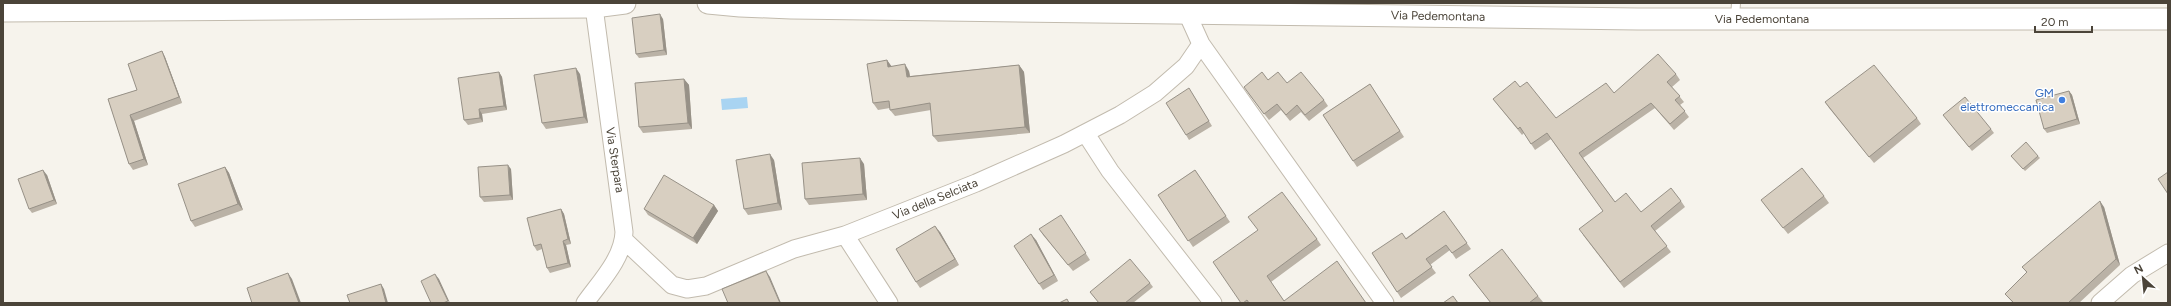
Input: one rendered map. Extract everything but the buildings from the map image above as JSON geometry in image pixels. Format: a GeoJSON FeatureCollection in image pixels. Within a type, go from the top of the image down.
{"type":"FeatureCollection","features":[{"type":"Feature","properties":{"kind":"street"},"geometry":{"type":"LineString","coordinates":[[3,11],[77,6],[594,7],[625,3]]}},
{"type":"Feature","properties":{"kind":"street","name":"Via Pedemontana"},"geometry":{"type":"LineString","coordinates":[[708,3],[740,6],[934,6],[1187,13],[1735,11],[2168,19]]}},
{"type":"Feature","properties":{"kind":"street","name":"Via Sterpara"},"geometry":{"type":"LineString","coordinates":[[585,303],[610,268],[624,240],[624,216],[599,56],[594,7]]}},
{"type":"Feature","properties":{"kind":"street"},"geometry":{"type":"LineString","coordinates":[[1187,13],[1201,44],[1385,303]]}},
{"type":"Feature","properties":{"kind":"street","name":"Via della Selciata"},"geometry":{"type":"LineString","coordinates":[[624,240],[667,282],[687,289],[706,286],[794,249],[845,235],[1001,172],[1086,134],[1136,106],[1172,80],[1186,66],[1201,44]]}},
{"type":"Feature","properties":{"kind":"street"},"geometry":{"type":"LineString","coordinates":[[1086,134],[1110,172],[1213,303]]}},
{"type":"Feature","properties":{"kind":"street"},"geometry":{"type":"LineString","coordinates":[[845,235],[889,303]]}},
{"type":"Feature","properties":{"kind":"street"},"geometry":{"type":"LineString","coordinates":[[2100,303],[2132,275],[2168,253]]}},
{"type":"Feature","properties":{"kind":"water"},"geometry":{"type":"Polygon","coordinates":[[[747,97],[748,108],[722,110],[721,99],[747,97]]]}},
{"type":"Feature","properties":{"kind":"place","name":"GM elettromeccanica"},"geometry":{"type":"Point","coordinates":[2062,100]}}]}
